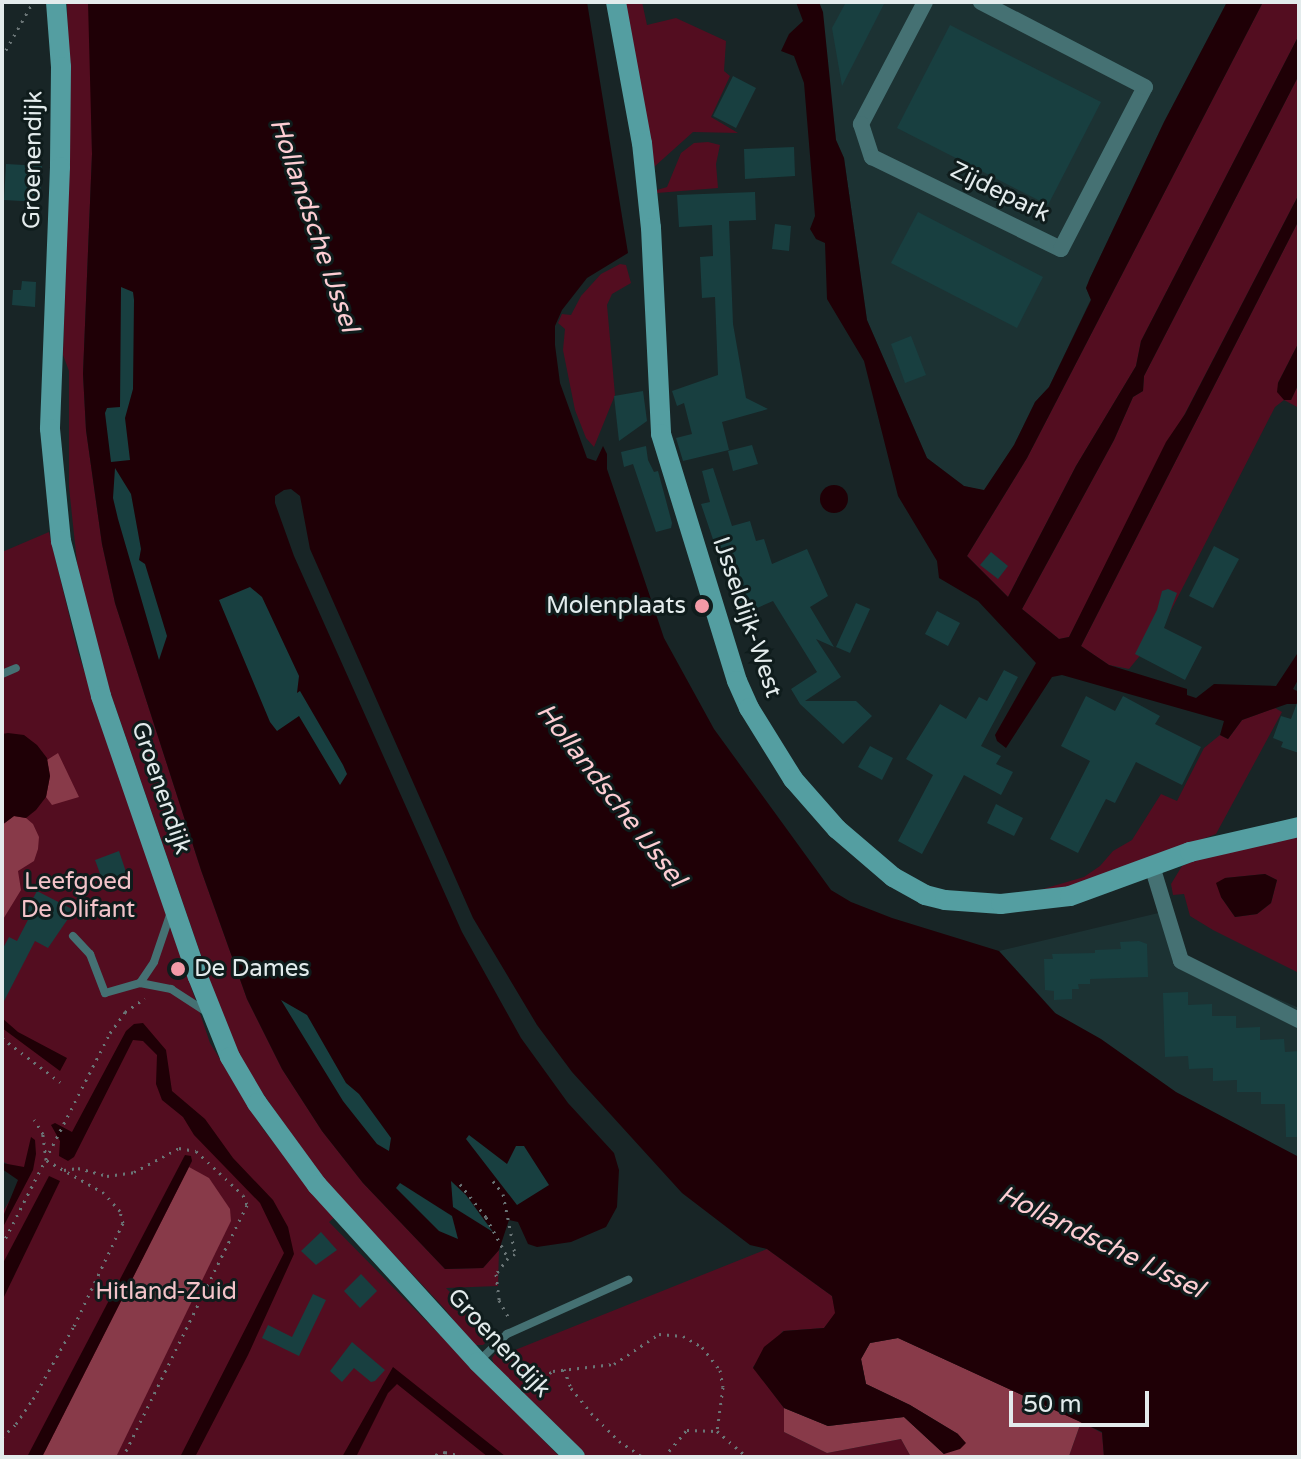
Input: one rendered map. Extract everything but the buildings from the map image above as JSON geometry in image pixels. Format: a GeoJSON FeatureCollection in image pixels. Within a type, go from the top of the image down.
{"type":"FeatureCollection","features":[{"type":"Feature","properties":{"kind":"street","name":"Groenendijk"},"geometry":{"type":"LineString","coordinates":[[56,2],[61,67],[60,167],[50,429],[61,541],[101,696],[212,1016],[230,1057],[257,1103],[317,1185],[478,1362],[575,1457]]}},
{"type":"Feature","properties":{"kind":"street","name":"IJsseldijk-West"},"geometry":{"type":"LineString","coordinates":[[616,2],[642,143],[651,228],[656,400],[661,434],[737,681],[770,744],[793,779],[837,829],[893,877],[925,895],[990,903],[1037,902],[1070,896],[1225,842],[1299,827]]}},
{"type":"Feature","properties":{"kind":"street","name":"Zijdepark"},"geometry":{"type":"LineString","coordinates":[[925,2],[861,124],[872,157],[1061,249],[1145,87],[981,2]]}},
{"type":"Feature","properties":{"kind":"street"},"geometry":{"type":"LineString","coordinates":[[1152,866],[1181,961],[1299,1020]]}},
{"type":"Feature","properties":{"kind":"lane"},"geometry":{"type":"LineString","coordinates":[[2,674],[16,668]]}},
{"type":"Feature","properties":{"kind":"lane"},"geometry":{"type":"LineString","coordinates":[[140,983],[154,962],[173,904]]}},
{"type":"Feature","properties":{"kind":"lane"},"geometry":{"type":"LineString","coordinates":[[73,936],[90,954],[105,993],[140,983],[171,989],[212,1016]]}},
{"type":"Feature","properties":{"kind":"lane"},"geometry":{"type":"LineString","coordinates":[[478,1362],[507,1334],[628,1280]]}},
{"type":"Feature","properties":{"kind":"path"},"geometry":{"type":"LineString","coordinates":[[2,57],[33,2]]}},
{"type":"Feature","properties":{"kind":"path"},"geometry":{"type":"LineString","coordinates":[[2,1245],[115,1025],[138,1001],[154,996]]}},
{"type":"Feature","properties":{"kind":"path"},"geometry":{"type":"LineString","coordinates":[[2,1038],[60,1082]]}},
{"type":"Feature","properties":{"kind":"path"},"geometry":{"type":"LineString","coordinates":[[34,1119],[43,1134],[46,1160]]}},
{"type":"Feature","properties":{"kind":"path"},"geometry":{"type":"LineString","coordinates":[[64,1170],[78,1168],[107,1176],[134,1172],[179,1148],[196,1151],[243,1195],[247,1205],[123,1457]]}},
{"type":"Feature","properties":{"kind":"path"},"geometry":{"type":"LineString","coordinates":[[2,1437],[16,1424],[33,1399],[74,1326],[123,1223],[120,1211],[110,1198],[46,1160]]}},
{"type":"Feature","properties":{"kind":"path"},"geometry":{"type":"LineString","coordinates":[[493,1181],[503,1194],[515,1254],[496,1274],[499,1300],[517,1330]]}},
{"type":"Feature","properties":{"kind":"path"},"geometry":{"type":"LineString","coordinates":[[460,1184],[486,1217],[508,1258]]}},
{"type":"Feature","properties":{"kind":"path"},"geometry":{"type":"LineString","coordinates":[[514,1397],[540,1377],[564,1369],[614,1364],[659,1334],[683,1336],[702,1347],[720,1370],[723,1387],[717,1431]]}},
{"type":"Feature","properties":{"kind":"path"},"geometry":{"type":"LineString","coordinates":[[564,1369],[571,1388],[580,1400],[619,1441],[643,1457]]}},
{"type":"Feature","properties":{"kind":"path"},"geometry":{"type":"LineString","coordinates":[[664,1457],[687,1430],[717,1431],[747,1457]]}},
{"type":"Feature","properties":{"kind":"path"},"geometry":{"type":"LineString","coordinates":[[428,1457],[445,1452],[465,1457]]}},
{"type":"Feature","properties":{"kind":"path"},"geometry":{"type":"LineString","coordinates":[[849,1457],[864,1457]]}},
{"type":"Feature","properties":{"kind":"shaded area"},"geometry":{"type":"Polygon","coordinates":[[[819,2],[1227,2],[1164,122],[1090,278],[1086,288],[1091,299],[1049,387],[1035,402],[1014,445],[984,491],[964,486],[927,458],[867,320],[844,158],[836,140],[819,2]]]}},
{"type":"Feature","properties":{"kind":"shaded area"},"geometry":{"type":"Polygon","coordinates":[[[1171,910],[1183,958],[1299,1008],[1299,1174],[1108,1071],[999,951],[1171,910]]]}},
{"type":"Feature","properties":{"kind":"green space"},"geometry":{"type":"Polygon","coordinates":[[[67,2],[88,2],[90,17],[92,154],[83,374],[86,430],[102,544],[115,603],[201,870],[247,999],[282,1069],[322,1131],[363,1183],[445,1269],[483,1268],[499,1250],[498,1286],[446,1288],[493,1336],[483,1345],[473,1345],[444,1308],[324,1180],[235,1054],[82,610],[69,487],[69,371],[63,355],[69,160],[67,2]]]}},
{"type":"Feature","properties":{"kind":"green space"},"geometry":{"type":"Polygon","coordinates":[[[624,2],[642,2],[647,25],[676,18],[726,41],[724,71],[730,76],[711,117],[738,133],[693,132],[654,167],[624,2]]]}},
{"type":"Feature","properties":{"kind":"green space"},"geometry":{"type":"Polygon","coordinates":[[[1263,2],[1299,2],[1299,35],[1141,341],[1136,366],[1076,466],[1008,597],[967,556],[1027,458],[1263,2]]]}},
{"type":"Feature","properties":{"kind":"green space"},"geometry":{"type":"Polygon","coordinates":[[[1299,75],[1299,194],[1069,637],[1059,639],[1022,609],[1114,440],[1133,397],[1143,391],[1144,376],[1299,75]]]}},
{"type":"Feature","properties":{"kind":"green space"},"geometry":{"type":"Polygon","coordinates":[[[694,143],[720,145],[716,164],[718,188],[657,193],[657,190],[667,187],[681,153],[694,143]]]}},
{"type":"Feature","properties":{"kind":"green space"},"geometry":{"type":"Polygon","coordinates":[[[1299,220],[1299,342],[1278,383],[1291,400],[1299,383],[1299,408],[1284,400],[1275,407],[1161,630],[1129,669],[1109,665],[1081,646],[1299,220]]]}},
{"type":"Feature","properties":{"kind":"green space"},"geometry":{"type":"Polygon","coordinates":[[[620,264],[626,265],[631,283],[612,294],[607,305],[615,395],[594,447],[586,438],[575,410],[563,350],[565,329],[558,323],[562,314],[571,315],[581,296],[601,274],[620,264]]]}},
{"type":"Feature","properties":{"kind":"green space","name":"Hitland-Zuid"},"geometry":{"type":"Polygon","coordinates":[[[49,532],[78,652],[210,1043],[263,1129],[335,1217],[329,1222],[560,1457],[2,1457],[2,1213],[26,1174],[2,1161],[2,552],[49,532]]]}},
{"type":"Feature","properties":{"kind":"green space"},"geometry":{"type":"Polygon","coordinates":[[[1275,708],[1282,712],[1216,834],[1050,892],[1026,894],[1084,877],[1100,866],[1113,851],[1132,840],[1161,794],[1177,801],[1204,748],[1220,735],[1228,739],[1242,720],[1275,708]]]}},
{"type":"Feature","properties":{"kind":"green space"},"geometry":{"type":"Polygon","coordinates":[[[58,753],[79,797],[52,805],[46,797],[50,776],[47,760],[58,753]]]}},
{"type":"Feature","properties":{"kind":"green space"},"geometry":{"type":"Polygon","coordinates":[[[14,816],[26,818],[33,824],[39,837],[38,849],[34,861],[18,871],[21,890],[2,921],[2,825],[14,816]]]}},
{"type":"Feature","properties":{"kind":"green space"},"geometry":{"type":"Polygon","coordinates":[[[1299,835],[1299,973],[1190,916],[1184,894],[1173,895],[1171,884],[1182,866],[1201,858],[1299,835]],[[1265,874],[1225,878],[1221,897],[1235,917],[1257,914],[1271,903],[1277,880],[1265,874]]]}},
{"type":"Feature","properties":{"kind":"green space"},"geometry":{"type":"Polygon","coordinates":[[[189,1167],[209,1178],[230,1209],[231,1221],[116,1457],[42,1457],[189,1167]]]}},
{"type":"Feature","properties":{"kind":"green space"},"geometry":{"type":"Polygon","coordinates":[[[767,1249],[832,1296],[836,1313],[824,1328],[783,1331],[753,1367],[784,1408],[784,1432],[827,1453],[901,1439],[911,1457],[586,1457],[494,1365],[492,1358],[502,1344],[510,1352],[767,1249]]]}},
{"type":"Feature","properties":{"kind":"green space"},"geometry":{"type":"Polygon","coordinates":[[[898,1338],[1081,1422],[1069,1456],[911,1457],[901,1439],[827,1453],[784,1432],[784,1408],[828,1426],[904,1417],[944,1454],[958,1434],[910,1405],[866,1384],[861,1359],[870,1343],[898,1338]]]}},
{"type":"Feature","properties":{"kind":"green space"},"geometry":{"type":"Polygon","coordinates":[[[1081,1422],[1102,1433],[1104,1457],[1056,1457],[1069,1456],[1081,1422]]]}},
{"type":"Feature","properties":{"kind":"water","name":"Hollandsche IJssel"},"geometry":{"type":"Polygon","coordinates":[[[88,2],[587,2],[628,253],[587,278],[562,310],[555,326],[555,345],[560,383],[587,458],[596,461],[603,446],[607,454],[607,469],[664,638],[714,729],[831,890],[851,902],[892,918],[999,951],[1055,1013],[1101,1039],[1176,1092],[1299,1157],[1299,1457],[1104,1457],[1102,1432],[898,1338],[870,1343],[861,1359],[866,1384],[910,1405],[958,1434],[966,1443],[960,1449],[944,1454],[904,1417],[828,1426],[784,1408],[753,1368],[764,1347],[784,1331],[824,1328],[835,1313],[832,1296],[767,1249],[750,1245],[682,1193],[572,1072],[537,1025],[473,918],[310,549],[300,496],[291,489],[275,496],[275,503],[294,556],[462,932],[521,1038],[568,1103],[614,1153],[619,1170],[617,1207],[606,1227],[571,1242],[537,1247],[528,1244],[518,1222],[509,1220],[499,1250],[483,1268],[445,1269],[363,1183],[322,1131],[282,1069],[247,999],[201,870],[115,603],[102,544],[86,430],[83,374],[92,154],[88,2]]]}},
{"type":"Feature","properties":{"kind":"water"},"geometry":{"type":"Polygon","coordinates":[[[796,2],[819,2],[823,12],[836,140],[844,158],[867,320],[927,458],[964,486],[984,490],[1014,445],[1035,402],[1049,387],[1091,300],[1086,288],[1090,278],[1164,122],[1227,2],[1263,2],[1027,458],[967,556],[1008,597],[1076,466],[1136,366],[1141,341],[1299,35],[1299,75],[1144,376],[1143,391],[1133,397],[1114,440],[1022,609],[1059,639],[1069,637],[1166,442],[1185,414],[1299,194],[1299,220],[1081,646],[1109,665],[1187,689],[1187,695],[1196,698],[1214,684],[1276,686],[1299,651],[1299,678],[1293,689],[1299,692],[1299,704],[1287,704],[1242,720],[1228,739],[1220,735],[1224,721],[1062,675],[1052,677],[1006,748],[997,741],[995,735],[1036,663],[978,601],[939,578],[937,561],[898,496],[864,361],[827,299],[825,243],[816,239],[810,229],[815,216],[804,83],[794,56],[781,51],[789,34],[803,21],[796,2]]]}},
{"type":"Feature","properties":{"kind":"water"},"geometry":{"type":"Polygon","coordinates":[[[1299,342],[1299,383],[1291,400],[1284,400],[1277,392],[1278,383],[1299,342]]]}},
{"type":"Feature","properties":{"kind":"water"},"geometry":{"type":"Polygon","coordinates":[[[834,485],[844,489],[848,499],[844,509],[834,513],[824,509],[820,499],[824,489],[834,485]]]}},
{"type":"Feature","properties":{"kind":"water"},"geometry":{"type":"Polygon","coordinates":[[[2,734],[24,735],[37,745],[47,758],[50,776],[46,797],[36,810],[26,818],[14,816],[2,825],[2,734]]]}},
{"type":"Feature","properties":{"kind":"water"},"geometry":{"type":"Polygon","coordinates":[[[1265,874],[1277,880],[1271,903],[1257,914],[1235,917],[1221,897],[1216,883],[1225,878],[1265,874]]]}},
{"type":"Feature","properties":{"kind":"water"},"geometry":{"type":"Polygon","coordinates":[[[2,1018],[18,1032],[67,1058],[60,1071],[2,1028],[2,1018]]]}},
{"type":"Feature","properties":{"kind":"water"},"geometry":{"type":"Polygon","coordinates":[[[143,1023],[166,1050],[172,1091],[205,1119],[233,1158],[273,1200],[288,1227],[294,1254],[248,1355],[195,1457],[180,1457],[284,1253],[260,1203],[194,1135],[183,1117],[162,1100],[156,1084],[157,1055],[143,1041],[133,1040],[74,1157],[68,1161],[59,1156],[60,1141],[51,1125],[55,1123],[72,1132],[126,1031],[134,1024],[143,1023]]]}},
{"type":"Feature","properties":{"kind":"water"},"geometry":{"type":"Polygon","coordinates":[[[31,1137],[35,1140],[36,1154],[33,1170],[2,1229],[2,1219],[18,1180],[2,1169],[2,1163],[24,1167],[31,1137]]]}},
{"type":"Feature","properties":{"kind":"water"},"geometry":{"type":"Polygon","coordinates":[[[185,1155],[191,1156],[192,1161],[42,1457],[27,1457],[185,1155]]]}},
{"type":"Feature","properties":{"kind":"water"},"geometry":{"type":"Polygon","coordinates":[[[49,1176],[60,1181],[2,1301],[2,1265],[49,1176]]]}},
{"type":"Feature","properties":{"kind":"water"},"geometry":{"type":"Polygon","coordinates":[[[393,1367],[506,1457],[488,1457],[397,1384],[388,1393],[356,1457],[342,1457],[393,1367]]]}},
{"type":"Feature","properties":{"kind":"place","name":"Molenplaats"},"geometry":{"type":"Point","coordinates":[702,606]}},
{"type":"Feature","properties":{"kind":"place","name":"De Dames"},"geometry":{"type":"Point","coordinates":[178,969]}},
{"type":"Feature","properties":{"kind":"park label","name":"Leefgoed De Olifant"},"geometry":{"type":"Point","coordinates":[78,896]}}]}
